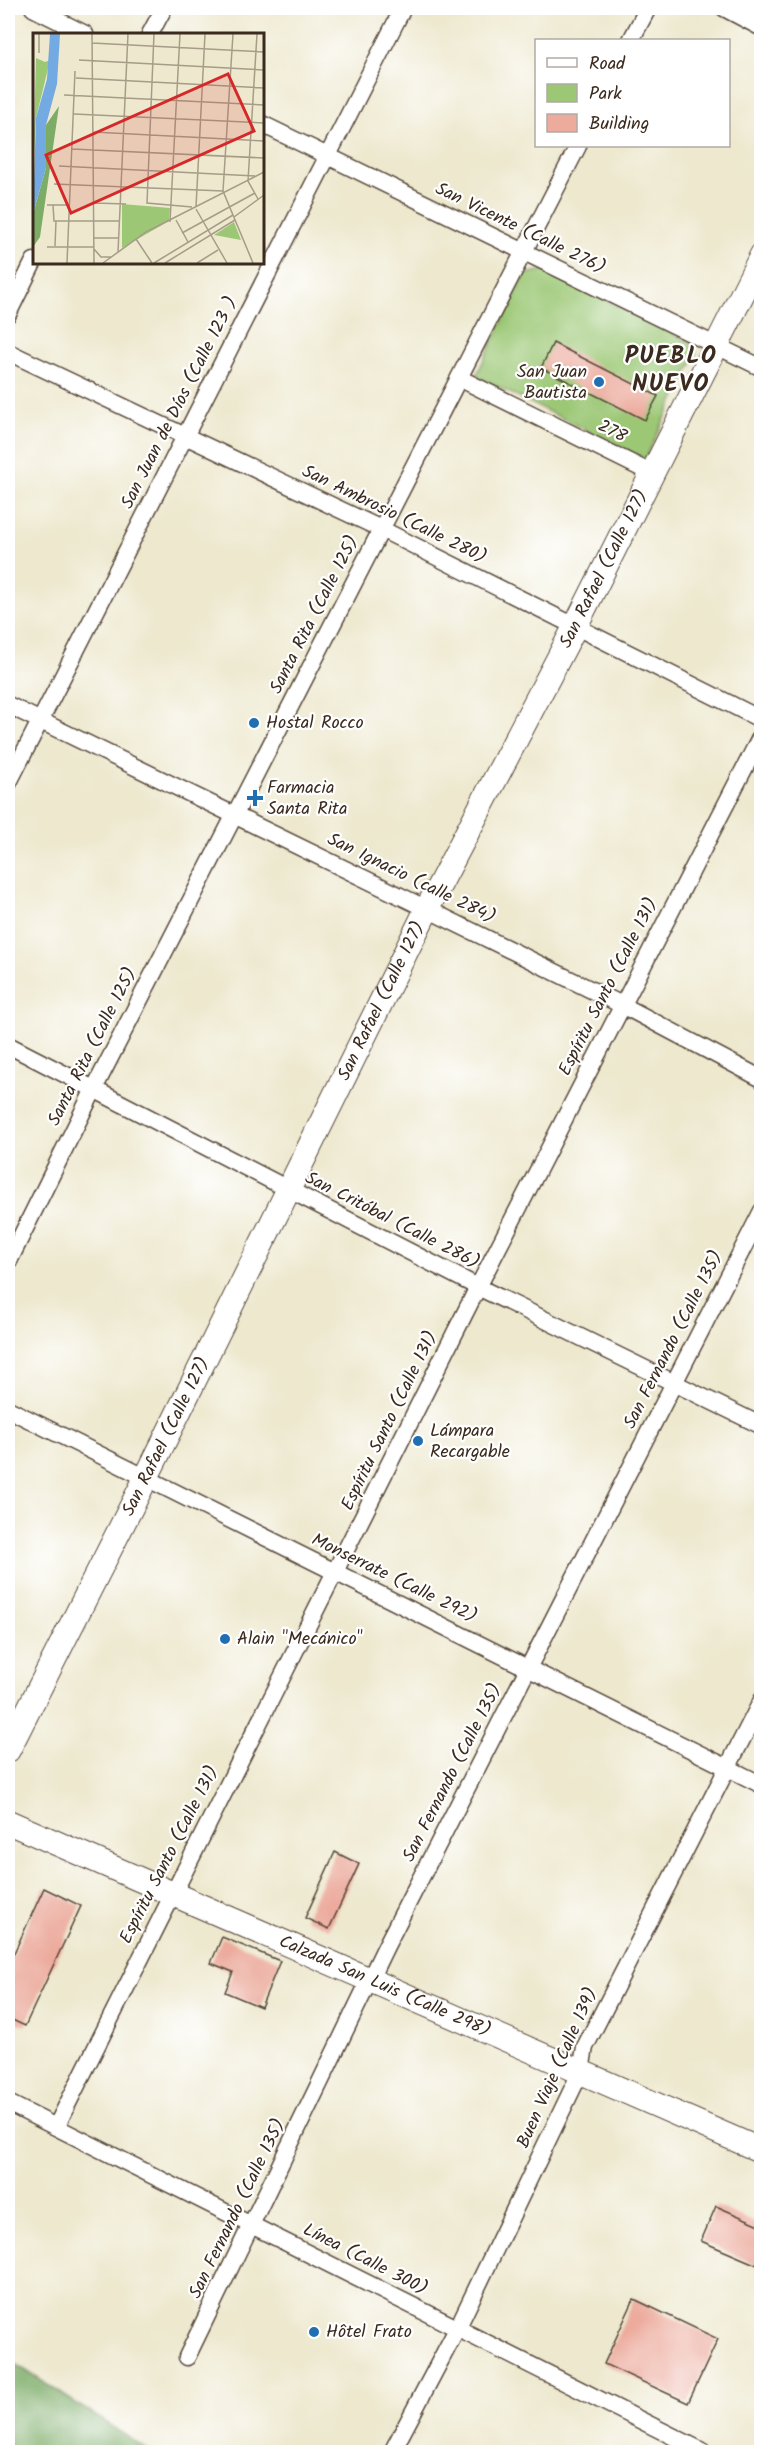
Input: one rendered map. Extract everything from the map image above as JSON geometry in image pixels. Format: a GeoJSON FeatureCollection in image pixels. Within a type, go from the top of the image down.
{"type":"FeatureCollection","features":[{"type":"Feature","properties":{"kind":"street"},"geometry":{"type":"LineString","coordinates":[[33,8],[83,33]]}},
{"type":"Feature","properties":{"kind":"street"},"geometry":{"type":"LineString","coordinates":[[151,33],[164,8]]}},
{"type":"Feature","properties":{"kind":"street","name":"San Juan de Díos (Calle 123 )"},"geometry":{"type":"LineString","coordinates":[[8,784],[403,8]]}},
{"type":"Feature","properties":{"kind":"street"},"geometry":{"type":"LineString","coordinates":[[632,39],[648,8]]}},
{"type":"Feature","properties":{"kind":"street"},"geometry":{"type":"LineString","coordinates":[[724,8],[762,28]]}},
{"type":"Feature","properties":{"kind":"street","name":"San Vicente (Calle 276)"},"geometry":{"type":"LineString","coordinates":[[264,125],[762,368]]}},
{"type":"Feature","properties":{"kind":"street","name":"Santa Rita (Calle 125)"},"geometry":{"type":"LineString","coordinates":[[8,1263],[234,814],[577,147]]}},
{"type":"Feature","properties":{"kind":"street","name":"San Rafael (Calle 127)"},"geometry":{"type":"LineString","coordinates":[[8,1750],[290,1189],[427,909],[576,624],[762,255]]}},
{"type":"Feature","properties":{"kind":"street"},"geometry":{"type":"LineString","coordinates":[[8,314],[33,263]]}},
{"type":"Feature","properties":{"kind":"street","name":"San Ambrosio (Calle 280)"},"geometry":{"type":"LineString","coordinates":[[8,352],[576,624],[762,720]]}},
{"type":"Feature","properties":{"kind":"street","name":"278"},"geometry":{"type":"LineString","coordinates":[[459,378],[651,473]]}},
{"type":"Feature","properties":{"kind":"street","name":"San Ignacio (calle 284)"},"geometry":{"type":"LineString","coordinates":[[8,705],[622,1005],[762,1079]]}},
{"type":"Feature","properties":{"kind":"street","name":"Espíritu Santo (Calle 131)"},"geometry":{"type":"LineString","coordinates":[[56,2127],[172,1893],[337,1572],[478,1287],[762,734]]}},
{"type":"Feature","properties":{"kind":"street","name":"San Critóbal (Calle 286)"},"geometry":{"type":"LineString","coordinates":[[8,1045],[478,1287],[762,1426]]}},
{"type":"Feature","properties":{"kind":"street","name":"San Fernando (Calle 135)"},"geometry":{"type":"LineString","coordinates":[[187,2357],[371,1980],[762,1211]]}},
{"type":"Feature","properties":{"kind":"street","name":"Monserrate (Calle 292)"},"geometry":{"type":"LineString","coordinates":[[8,1409],[762,1785]]}},
{"type":"Feature","properties":{"kind":"street","name":"Buen Viaje (Calle 139)"},"geometry":{"type":"LineString","coordinates":[[392,2452],[457,2329],[581,2071],[585,2047],[762,1700]]}},
{"type":"Feature","properties":{"kind":"street","name":"Calzada San Luis (Calle 298)"},"geometry":{"type":"LineString","coordinates":[[8,1822],[762,2151]]}},
{"type":"Feature","properties":{"kind":"street","name":"Línea (Calle 300)"},"geometry":{"type":"LineString","coordinates":[[8,2103],[457,2329],[671,2445],[704,2452]]}},
{"type":"Feature","properties":{"kind":"green space"},"geometry":{"type":"Polygon","coordinates":[[[545,270],[690,342],[696,355],[645,459],[476,376],[525,274],[545,270]]]}},
{"type":"Feature","properties":{"kind":"green space"},"geometry":{"type":"Polygon","coordinates":[[[8,2359],[151,2452],[16,2452],[8,2448],[8,2359]]]}},
{"type":"Feature","properties":{"kind":"building","name":"San Juan Bautista"},"geometry":{"type":"Polygon","coordinates":[[[553,343],[658,396],[645,420],[541,368],[553,343]]]}},
{"type":"Feature","properties":{"kind":"building"},"geometry":{"type":"Polygon","coordinates":[[[335,1852],[359,1864],[329,1929],[305,1918],[335,1852]]]}},
{"type":"Feature","properties":{"kind":"building"},"geometry":{"type":"Polygon","coordinates":[[[44,1888],[81,1906],[25,2026],[8,2018],[8,1966],[44,1888]]]}},
{"type":"Feature","properties":{"kind":"building"},"geometry":{"type":"Polygon","coordinates":[[[222,1937],[280,1961],[261,2007],[225,1992],[233,1972],[211,1963],[222,1937]]]}},
{"type":"Feature","properties":{"kind":"building"},"geometry":{"type":"Polygon","coordinates":[[[716,2206],[762,2226],[762,2267],[701,2241],[716,2206]]]}},
{"type":"Feature","properties":{"kind":"building"},"geometry":{"type":"Polygon","coordinates":[[[634,2299],[718,2339],[688,2403],[604,2364],[634,2299]]]}},
{"type":"Feature","properties":{"kind":"place","name":"San Juan Bautista"},"geometry":{"type":"Point","coordinates":[599,382]}},
{"type":"Feature","properties":{"kind":"place","name":"Hostal Rocco"},"geometry":{"type":"Point","coordinates":[254,723]}},
{"type":"Feature","properties":{"kind":"place","name":"Farmacia Santa Rita"},"geometry":{"type":"Point","coordinates":[255,798]}},
{"type":"Feature","properties":{"kind":"place","name":"Lámpara Recargable"},"geometry":{"type":"Point","coordinates":[418,1441]}},
{"type":"Feature","properties":{"kind":"place","name":"Alain \"Mecánico\""},"geometry":{"type":"Point","coordinates":[225,1639]}},
{"type":"Feature","properties":{"kind":"place","name":"Hôtel Frato"},"geometry":{"type":"Point","coordinates":[314,2332]}},
{"type":"Feature","properties":{"kind":"district","name":"PUEBLO NUEVO"},"geometry":{"type":"Point","coordinates":[671,370]}}]}
